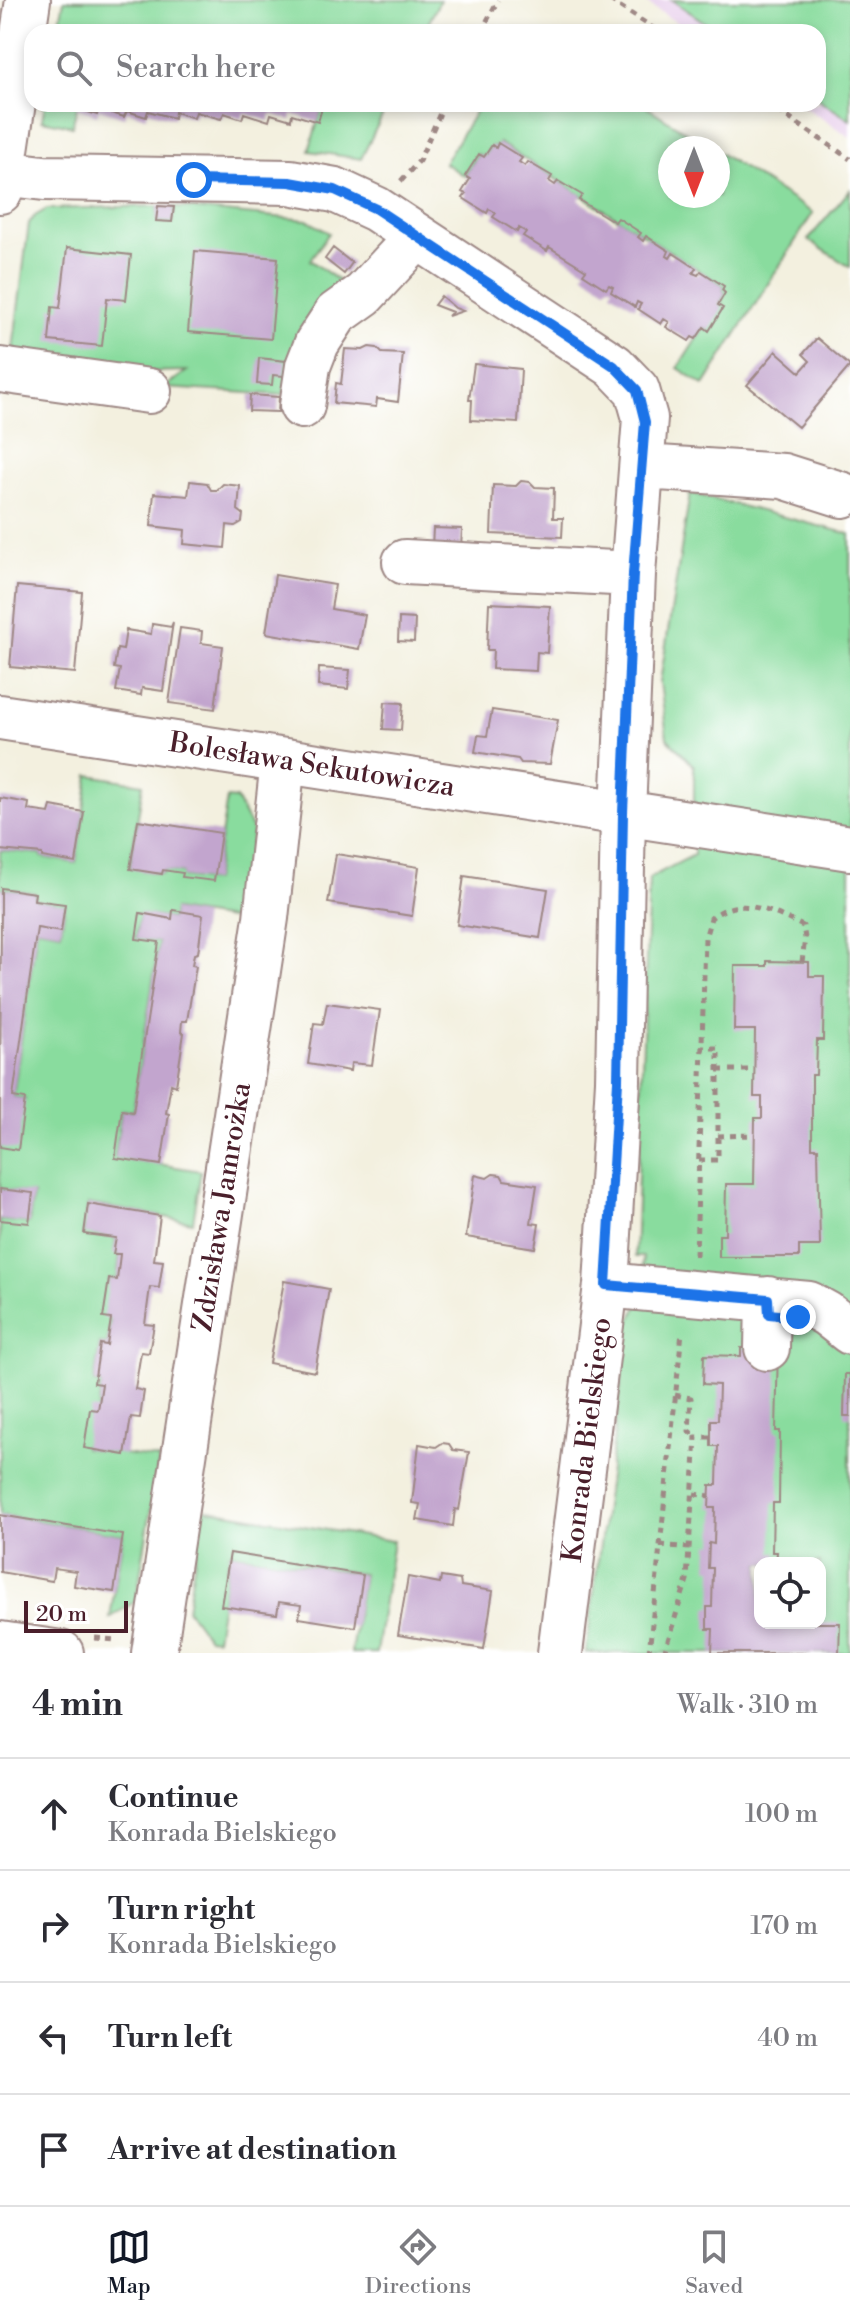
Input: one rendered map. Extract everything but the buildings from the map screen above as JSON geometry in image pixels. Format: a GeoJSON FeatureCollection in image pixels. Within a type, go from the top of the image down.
{"type":"FeatureCollection","features":[{"type":"Feature","properties":{"kind":"street"},"geometry":{"type":"LineString","coordinates":[[24,24],[28,0]]}},
{"type":"Feature","properties":{"kind":"street"},"geometry":{"type":"LineString","coordinates":[[1,182],[24,27]]}},
{"type":"Feature","properties":{"kind":"street","name":"Konrada Bielskiego"},"geometry":{"type":"LineString","coordinates":[[1,182],[44,178],[290,182],[335,190],[376,209],[614,366],[637,390],[645,418],[633,574],[623,813],[618,1081],[606,1285],[560,1653]]}},
{"type":"Feature","properties":{"kind":"street"},"geometry":{"type":"LineString","coordinates":[[302,406],[308,366],[317,343],[336,314],[364,294],[417,237]]}},
{"type":"Feature","properties":{"kind":"street"},"geometry":{"type":"LineString","coordinates":[[0,370],[149,391]]}},
{"type":"Feature","properties":{"kind":"street"},"geometry":{"type":"LineString","coordinates":[[643,467],[783,476],[843,495]]}},
{"type":"Feature","properties":{"kind":"street"},"geometry":{"type":"LineString","coordinates":[[405,562],[633,574]]}},
{"type":"Feature","properties":{"kind":"street","name":"Bolesława Sekutowicza"},"geometry":{"type":"LineString","coordinates":[[0,717],[850,848]]}},
{"type":"Feature","properties":{"kind":"street","name":"Zdzisława Jamrożka"},"geometry":{"type":"LineString","coordinates":[[154,1653],[266,918],[283,761]]}},
{"type":"Feature","properties":{"kind":"street"},"geometry":{"type":"LineString","coordinates":[[606,1285],[809,1304],[850,1332]]}},
{"type":"Feature","properties":{"kind":"street"},"geometry":{"type":"LineString","coordinates":[[767,1348],[768,1299]]}},
{"type":"Feature","properties":{"kind":"street"},"geometry":{"type":"LineString","coordinates":[[0,1644],[61,1653]]}},
{"type":"Feature","properties":{"kind":"path"},"geometry":{"type":"LineString","coordinates":[[485,24],[498,0]]}},
{"type":"Feature","properties":{"kind":"path"},"geometry":{"type":"LineString","coordinates":[[610,0],[647,24]]}},
{"type":"Feature","properties":{"kind":"path"},"geometry":{"type":"LineString","coordinates":[[376,209],[419,161],[440,112]]}},
{"type":"Feature","properties":{"kind":"path"},"geometry":{"type":"LineString","coordinates":[[780,112],[850,159]]}},
{"type":"Feature","properties":{"kind":"path"},"geometry":{"type":"LineString","coordinates":[[696,1258],[705,938],[711,918],[731,906],[745,904],[803,926],[802,962]]}},
{"type":"Feature","properties":{"kind":"path"},"geometry":{"type":"LineString","coordinates":[[699,1160],[718,1160],[718,1048],[702,1048]]}},
{"type":"Feature","properties":{"kind":"path"},"geometry":{"type":"LineString","coordinates":[[718,1070],[755,1070]]}},
{"type":"Feature","properties":{"kind":"path"},"geometry":{"type":"LineString","coordinates":[[718,1136],[755,1135]]}},
{"type":"Feature","properties":{"kind":"path"},"geometry":{"type":"LineString","coordinates":[[649,1653],[683,1323]]}},
{"type":"Feature","properties":{"kind":"path"},"geometry":{"type":"LineString","coordinates":[[675,1395],[691,1398],[689,1431],[696,1437],[711,1437]]}},
{"type":"Feature","properties":{"kind":"path"},"geometry":{"type":"LineString","coordinates":[[664,1653],[687,1580],[696,1437]]}},
{"type":"Feature","properties":{"kind":"path"},"geometry":{"type":"LineString","coordinates":[[694,1494],[710,1496]]}},
{"type":"Feature","properties":{"kind":"path"},"geometry":{"type":"LineString","coordinates":[[660,1545],[690,1548]]}},
{"type":"Feature","properties":{"kind":"shaded area"},"geometry":{"type":"Polygon","coordinates":[[[642,0],[850,0],[850,137],[812,112],[826,112],[826,24],[679,24],[642,0]]]}},
{"type":"Feature","properties":{"kind":"green space"},"geometry":{"type":"Polygon","coordinates":[[[64,0],[440,0],[428,24],[60,24],[64,0]]]}},
{"type":"Feature","properties":{"kind":"green space"},"geometry":{"type":"Polygon","coordinates":[[[672,0],[850,0],[850,120],[826,104],[826,24],[707,24],[672,0]]]}},
{"type":"Feature","properties":{"kind":"green space"},"geometry":{"type":"Polygon","coordinates":[[[44,112],[76,112],[72,126],[42,120],[44,112]]]}},
{"type":"Feature","properties":{"kind":"green space"},"geometry":{"type":"Polygon","coordinates":[[[321,112],[384,112],[361,159],[309,151],[321,112]]]}},
{"type":"Feature","properties":{"kind":"green space"},"geometry":{"type":"Polygon","coordinates":[[[475,112],[655,112],[692,136],[658,136],[658,208],[730,208],[730,160],[813,213],[704,385],[678,368],[704,327],[709,330],[725,293],[722,290],[724,286],[499,143],[496,148],[492,146],[484,157],[478,154],[465,176],[444,163],[475,112]]]}},
{"type":"Feature","properties":{"kind":"green space"},"geometry":{"type":"Polygon","coordinates":[[[850,190],[850,267],[808,240],[850,190]]]}},
{"type":"Feature","properties":{"kind":"green space"},"geometry":{"type":"Polygon","coordinates":[[[158,206],[157,221],[172,222],[174,207],[307,220],[329,233],[310,260],[339,281],[290,365],[283,395],[163,388],[187,371],[146,372],[12,357],[29,223],[35,216],[47,209],[158,206]]]}},
{"type":"Feature","properties":{"kind":"green space"},"geometry":{"type":"Polygon","coordinates":[[[690,493],[850,534],[850,1653],[586,1653],[629,1322],[637,1307],[641,1283],[643,1257],[635,1257],[649,878],[694,855],[694,766],[667,738],[660,682],[690,493]]]}},
{"type":"Feature","properties":{"kind":"green space"},"geometry":{"type":"Polygon","coordinates":[[[89,775],[143,784],[130,868],[162,874],[163,870],[183,873],[183,877],[214,881],[227,798],[236,799],[253,831],[240,906],[244,907],[242,921],[174,910],[172,919],[140,914],[136,938],[159,942],[133,1112],[122,1110],[115,1157],[201,1171],[193,1222],[88,1204],[84,1233],[116,1238],[114,1253],[120,1254],[117,1280],[109,1279],[111,1319],[107,1345],[100,1344],[94,1383],[102,1384],[98,1410],[84,1448],[159,1459],[136,1601],[110,1618],[123,1535],[0,1515],[0,1220],[29,1223],[33,1194],[0,1189],[0,1147],[25,1099],[13,1097],[37,928],[61,932],[65,905],[34,900],[35,893],[0,888],[0,850],[42,854],[42,857],[76,863],[89,775]]]}},
{"type":"Feature","properties":{"kind":"green space"},"geometry":{"type":"Polygon","coordinates":[[[203,1509],[393,1541],[376,1653],[351,1653],[363,1574],[230,1553],[216,1639],[208,1638],[187,1609],[203,1509]]]}},
{"type":"Feature","properties":{"kind":"route"},"geometry":{"type":"LineString","coordinates":[[194,180],[290,182],[335,190],[376,209],[614,366],[637,390],[645,422],[633,574],[623,813],[618,1081],[606,1285],[768,1299],[769,1314],[798,1317]]}}]}
